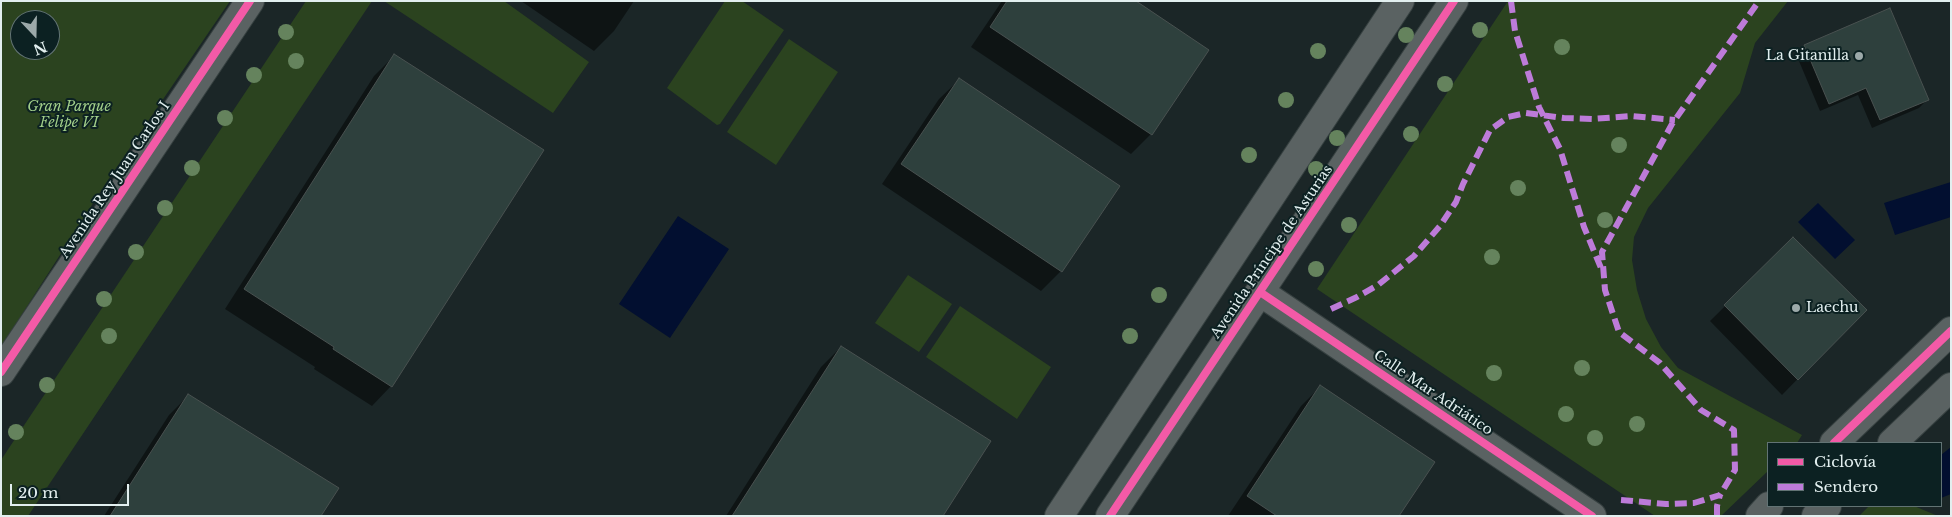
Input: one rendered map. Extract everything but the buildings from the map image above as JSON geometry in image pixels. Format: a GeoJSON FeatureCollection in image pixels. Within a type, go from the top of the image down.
{"type":"FeatureCollection","features":[{"type":"Feature","properties":{"kind":"street","name":"Avenida Rey Juan Carlos I"},"geometry":{"type":"LineString","coordinates":[[1,372],[250,1]]}},
{"type":"Feature","properties":{"kind":"street"},"geometry":{"type":"LineString","coordinates":[[1059,516],[1400,1]]}},
{"type":"Feature","properties":{"kind":"street","name":"Avenida Príncipe de Asturias"},"geometry":{"type":"LineString","coordinates":[[1110,516],[1454,1]]}},
{"type":"Feature","properties":{"kind":"street","name":"Calle Mar Adriático"},"geometry":{"type":"LineString","coordinates":[[1260,292],[1592,516]]}},
{"type":"Feature","properties":{"kind":"street"},"geometry":{"type":"LineString","coordinates":[[1835,442],[1951,331]]}},
{"type":"Feature","properties":{"kind":"street"},"geometry":{"type":"LineString","coordinates":[[1893,442],[1951,387]]}},
{"type":"Feature","properties":{"kind":"street"},"geometry":{"type":"LineString","coordinates":[[1816,516],[1826,507]]}},
{"type":"Feature","properties":{"kind":"green space","name":"Gran Parque Felipe VI"},"geometry":{"type":"Polygon","coordinates":[[[1,1],[230,1],[108,180],[1,347],[1,1]]]}},
{"type":"Feature","properties":{"kind":"green space"},"geometry":{"type":"Polygon","coordinates":[[[306,1],[372,1],[28,516],[1,516],[1,460],[306,1]]]}},
{"type":"Feature","properties":{"kind":"green space"},"geometry":{"type":"Polygon","coordinates":[[[384,1],[504,1],[589,62],[553,113],[384,1]]]}},
{"type":"Feature","properties":{"kind":"green space"},"geometry":{"type":"Polygon","coordinates":[[[725,1],[742,1],[784,30],[720,124],[717,125],[667,88],[725,1]]]}},
{"type":"Feature","properties":{"kind":"green space"},"geometry":{"type":"Polygon","coordinates":[[[1508,1],[1788,1],[1755,43],[1740,93],[1648,208],[1634,237],[1632,260],[1637,290],[1646,319],[1661,347],[1678,368],[1802,435],[1798,442],[1767,442],[1767,472],[1721,516],[1655,516],[1317,289],[1508,1]]]}},
{"type":"Feature","properties":{"kind":"green space"},"geometry":{"type":"Polygon","coordinates":[[[789,39],[838,72],[776,165],[727,132],[789,39]]]}},
{"type":"Feature","properties":{"kind":"green space"},"geometry":{"type":"Polygon","coordinates":[[[908,275],[952,304],[919,352],[875,323],[908,275]]]}},
{"type":"Feature","properties":{"kind":"green space"},"geometry":{"type":"Polygon","coordinates":[[[960,306],[1051,367],[1017,419],[926,357],[960,306]]]}},
{"type":"Feature","properties":{"kind":"green space"},"geometry":{"type":"Polygon","coordinates":[[[1868,507],[1916,507],[1938,516],[1859,516],[1868,507]]]}},
{"type":"Feature","properties":{"kind":"water"},"geometry":{"type":"Polygon","coordinates":[[[1951,182],[1951,217],[1895,235],[1884,203],[1951,182]]]}},
{"type":"Feature","properties":{"kind":"water"},"geometry":{"type":"Polygon","coordinates":[[[1818,203],[1855,240],[1835,259],[1798,222],[1818,203]]]}},
{"type":"Feature","properties":{"kind":"water"},"geometry":{"type":"Polygon","coordinates":[[[678,216],[729,249],[670,338],[619,304],[678,216]]]}},
{"type":"Feature","properties":{"kind":"water"},"geometry":{"type":"Polygon","coordinates":[[[1951,447],[1951,494],[1942,498],[1942,454],[1951,447]]]}},
{"type":"Feature","properties":{"kind":"marked path"},"geometry":{"type":"LineString","coordinates":[[1511,1],[1515,31],[1539,107],[1560,149],[1584,227],[1601,268]]}},
{"type":"Feature","properties":{"kind":"marked path"},"geometry":{"type":"LineString","coordinates":[[1621,500],[1666,504],[1694,503],[1720,495],[1735,470],[1734,430],[1701,410],[1660,363],[1619,332],[1605,290],[1602,252],[1672,124],[1759,1]]}},
{"type":"Feature","properties":{"kind":"marked path"},"geometry":{"type":"LineString","coordinates":[[1331,309],[1378,285],[1414,256],[1440,226],[1456,202],[1490,130],[1508,117],[1526,113],[1564,118],[1592,119],[1632,116],[1675,120]]}},
{"type":"Feature","properties":{"kind":"marked path"},"geometry":{"type":"LineString","coordinates":[[1717,516],[1720,495]]}},
{"type":"Feature","properties":{"kind":"cycle path"},"geometry":{"type":"LineString","coordinates":[[1,372],[250,1]]}},
{"type":"Feature","properties":{"kind":"cycle path"},"geometry":{"type":"LineString","coordinates":[[1110,516],[1454,1]]}},
{"type":"Feature","properties":{"kind":"cycle path"},"geometry":{"type":"LineString","coordinates":[[1260,292],[1592,516]]}},
{"type":"Feature","properties":{"kind":"cycle path"},"geometry":{"type":"LineString","coordinates":[[1835,442],[1951,331]]}},
{"type":"Feature","properties":{"kind":"place","name":"La Gitanilla"},"geometry":{"type":"Point","coordinates":[1859,56]}},
{"type":"Feature","properties":{"kind":"place","name":"Laechu"},"geometry":{"type":"Point","coordinates":[1796,308]}}]}
